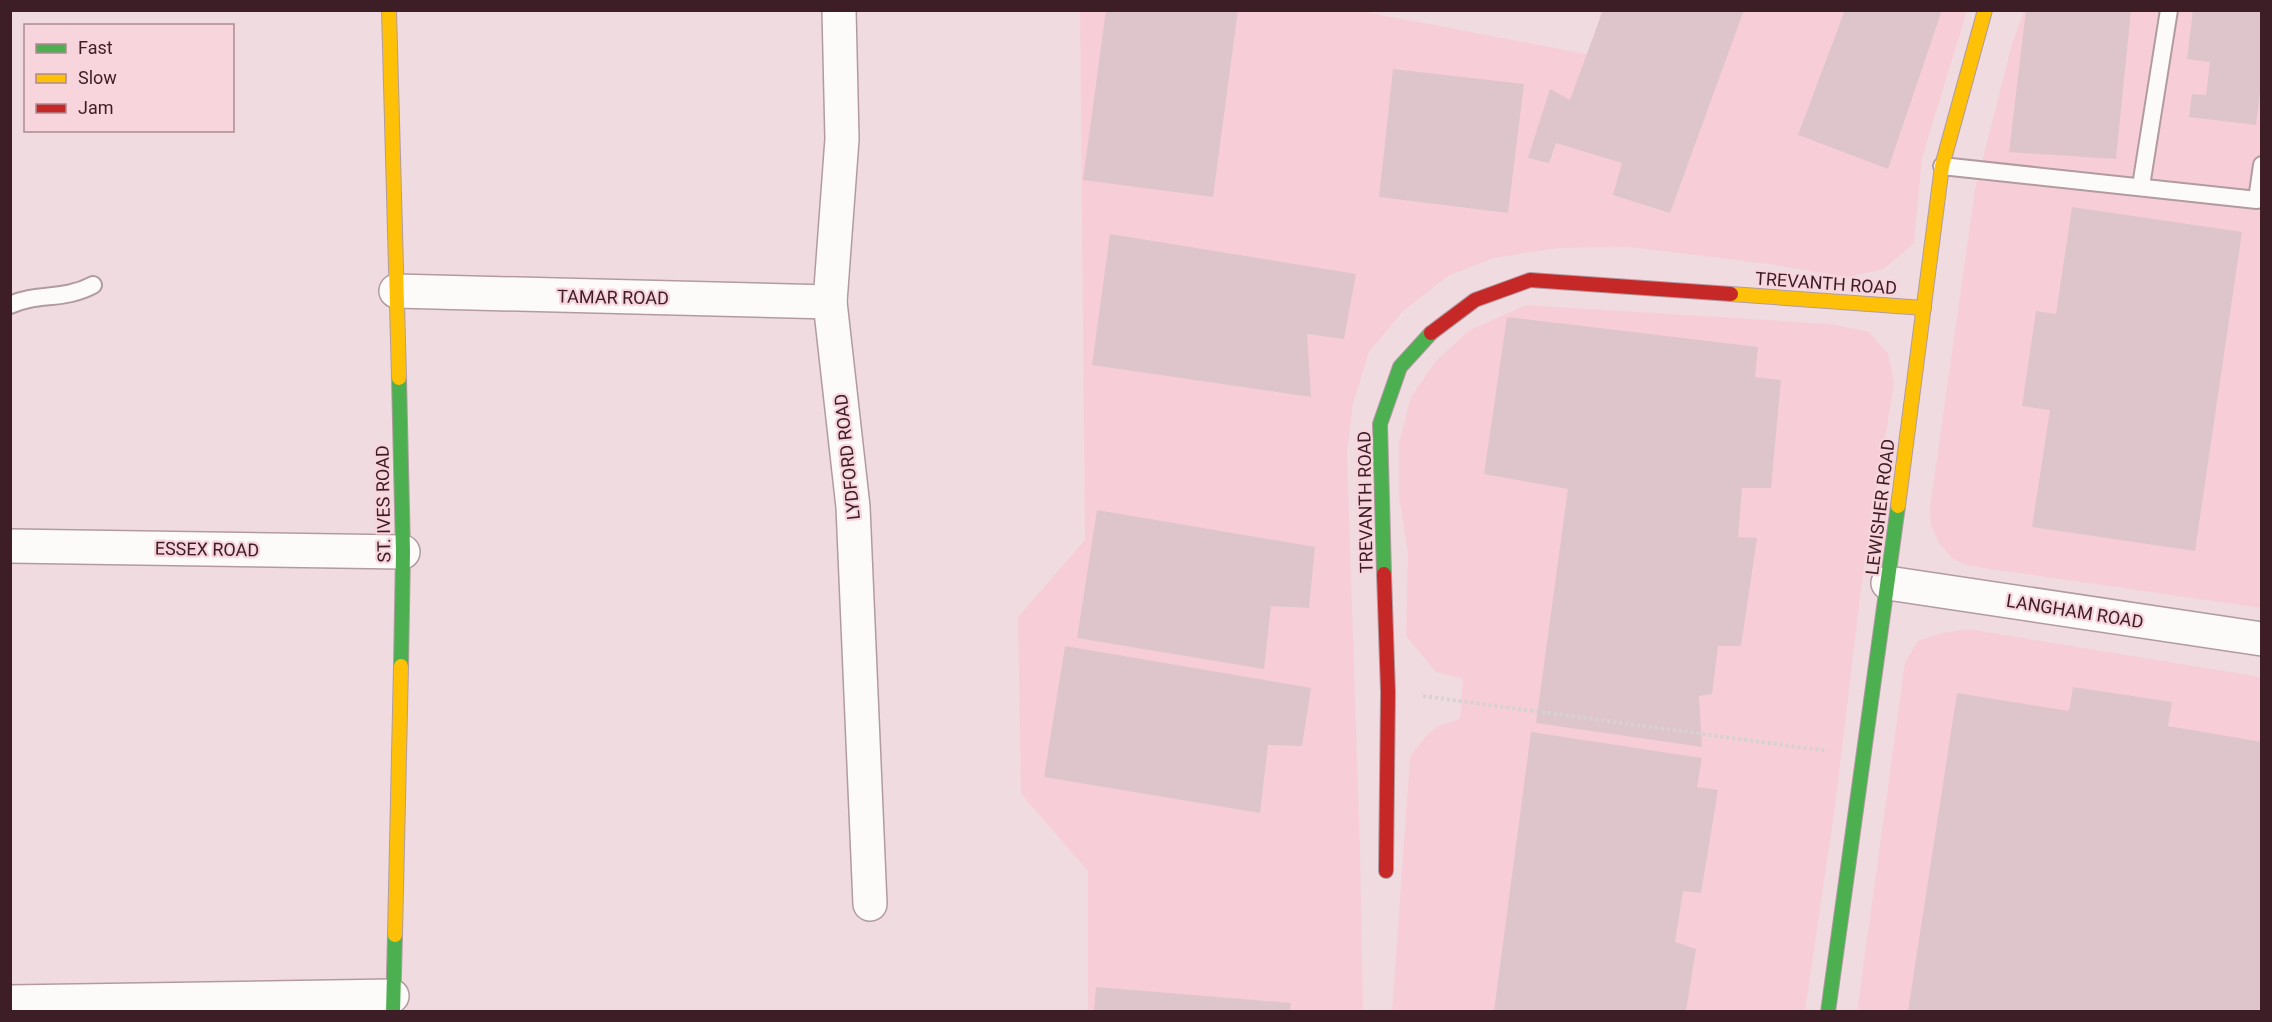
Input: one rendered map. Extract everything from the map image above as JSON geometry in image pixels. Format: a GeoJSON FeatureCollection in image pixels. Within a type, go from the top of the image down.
{"type":"FeatureCollection","features":[{"type":"Feature","properties":{"kind":"street","name":"ST. IVES ROAD"},"geometry":{"type":"LineString","coordinates":[[389,10],[403,552],[392,1004]]}},
{"type":"Feature","properties":{"kind":"street","name":"LYDFORD ROAD"},"geometry":{"type":"LineString","coordinates":[[838,10],[842,139],[830,302],[853,507],[870,904]]}},
{"type":"Feature","properties":{"kind":"street","name":"LEWISHER ROAD"},"geometry":{"type":"LineString","coordinates":[[1828,1011],[1862,755],[1888,583],[1942,166],[1985,10]]}},
{"type":"Feature","properties":{"kind":"street","name":"TREVANTH ROAD"},"geometry":{"type":"LineString","coordinates":[[1386,871],[1388,692],[1380,424],[1400,367],[1432,331],[1475,300],[1530,280],[1924,308]]}},
{"type":"Feature","properties":{"kind":"street","name":"TAMAR ROAD"},"geometry":{"type":"LineString","coordinates":[[396,291],[830,302]]}},
{"type":"Feature","properties":{"kind":"street","name":"ESSEX ROAD"},"geometry":{"type":"LineString","coordinates":[[10,546],[403,552]]}},
{"type":"Feature","properties":{"kind":"street","name":"LANGHAM ROAD"},"geometry":{"type":"LineString","coordinates":[[1888,583],[2262,639]]}},
{"type":"Feature","properties":{"kind":"street"},"geometry":{"type":"LineString","coordinates":[[10,1002],[392,1004]]}},
{"type":"Feature","properties":{"kind":"lane"},"geometry":{"type":"LineString","coordinates":[[2141,186],[2169,10]]}},
{"type":"Feature","properties":{"kind":"lane"},"geometry":{"type":"LineString","coordinates":[[1942,166],[2141,186],[2257,201],[2262,165]]}},
{"type":"Feature","properties":{"kind":"lane"},"geometry":{"type":"LineString","coordinates":[[10,305],[24,298],[79,293],[93,285]]}},
{"type":"Feature","properties":{"kind":"path"},"geometry":{"type":"LineString","coordinates":[[1388,692],[1862,755]]}},
{"type":"Feature","properties":{"kind":"shaded area"},"geometry":{"type":"Polygon","coordinates":[[[1080,11],[1361,11],[1592,55],[1601,11],[1967,11],[1922,158],[1914,243],[1884,269],[1848,277],[1768,264],[1629,247],[1558,248],[1494,258],[1448,276],[1402,312],[1369,352],[1353,404],[1347,453],[1363,1011],[1088,1011],[1088,871],[1021,794],[1018,617],[1085,540],[1080,11]]]}},
{"type":"Feature","properties":{"kind":"shaded area"},"geometry":{"type":"Polygon","coordinates":[[[2024,11],[2261,11],[2261,608],[1970,566],[1953,559],[1940,545],[1931,526],[1930,508],[1975,189],[2012,44],[2024,11]]]}},
{"type":"Feature","properties":{"kind":"shaded area"},"geometry":{"type":"Polygon","coordinates":[[[1526,305],[1831,324],[1869,332],[1888,354],[1894,383],[1862,581],[1835,807],[1805,1011],[1392,1012],[1410,757],[1436,727],[1460,719],[1463,679],[1436,672],[1406,636],[1408,554],[1399,496],[1399,443],[1411,397],[1435,362],[1468,331],[1526,305]]]}},
{"type":"Feature","properties":{"kind":"shaded area"},"geometry":{"type":"Polygon","coordinates":[[[1968,629],[2261,677],[2261,1011],[1857,1012],[1905,662],[1918,641],[1942,633],[1968,629]]]}},
{"type":"Feature","properties":{"kind":"building"},"geometry":{"type":"Polygon","coordinates":[[[1106,10],[1238,10],[1213,197],[1083,180],[1106,10]]]}},
{"type":"Feature","properties":{"kind":"building"},"geometry":{"type":"Polygon","coordinates":[[[1603,10],[1744,10],[1670,213],[1613,195],[1622,163],[1556,143],[1549,163],[1528,158],[1550,89],[1570,100],[1603,10]]]}},
{"type":"Feature","properties":{"kind":"building"},"geometry":{"type":"Polygon","coordinates":[[[1845,10],[1942,10],[1888,169],[1798,135],[1845,10]]]}},
{"type":"Feature","properties":{"kind":"building"},"geometry":{"type":"Polygon","coordinates":[[[2026,10],[2131,10],[2116,159],[2009,152],[2026,10]]]}},
{"type":"Feature","properties":{"kind":"building"},"geometry":{"type":"Polygon","coordinates":[[[2193,10],[2262,10],[2262,75],[2256,125],[2189,117],[2192,94],[2206,95],[2210,62],[2187,59],[2193,10]]]}},
{"type":"Feature","properties":{"kind":"building"},"geometry":{"type":"Polygon","coordinates":[[[1393,69],[1524,84],[1508,213],[1379,197],[1393,69]]]}},
{"type":"Feature","properties":{"kind":"building"},"geometry":{"type":"Polygon","coordinates":[[[2072,207],[2242,232],[2195,551],[2032,527],[2050,410],[2022,406],[2036,311],[2056,314],[2072,207]]]}},
{"type":"Feature","properties":{"kind":"building"},"geometry":{"type":"Polygon","coordinates":[[[1110,234],[1356,274],[1344,339],[1307,334],[1311,397],[1092,365],[1110,234]]]}},
{"type":"Feature","properties":{"kind":"building"},"geometry":{"type":"Polygon","coordinates":[[[1507,317],[1758,347],[1755,377],[1781,380],[1771,488],[1742,488],[1738,537],[1757,538],[1741,646],[1718,646],[1712,694],[1699,696],[1702,747],[1536,723],[1568,489],[1484,474],[1507,317]]]}},
{"type":"Feature","properties":{"kind":"building"},"geometry":{"type":"Polygon","coordinates":[[[1097,510],[1315,547],[1309,608],[1271,606],[1264,669],[1077,638],[1097,510]]]}},
{"type":"Feature","properties":{"kind":"building"},"geometry":{"type":"Polygon","coordinates":[[[1065,646],[1311,688],[1302,746],[1268,745],[1260,813],[1044,777],[1065,646]]]}},
{"type":"Feature","properties":{"kind":"building"},"geometry":{"type":"Polygon","coordinates":[[[2073,687],[2172,702],[2168,726],[2262,742],[2262,1011],[1908,1011],[1957,693],[2069,711],[2073,687]]]}},
{"type":"Feature","properties":{"kind":"building"},"geometry":{"type":"Polygon","coordinates":[[[1531,732],[1702,758],[1697,787],[1718,790],[1701,893],[1683,891],[1675,942],[1696,949],[1686,1011],[1494,1011],[1531,732]]]}},
{"type":"Feature","properties":{"kind":"building"},"geometry":{"type":"Polygon","coordinates":[[[1096,987],[1291,1003],[1290,1011],[1094,1011],[1096,987]]]}},
{"type":"Feature","properties":{"kind":"traffic: fast"},"geometry":{"type":"LineString","coordinates":[[1384,574],[1380,424],[1400,367],[1431,333]]}},
{"type":"Feature","properties":{"kind":"traffic: fast"},"geometry":{"type":"LineString","coordinates":[[399,378],[403,552],[401,666]]}},
{"type":"Feature","properties":{"kind":"traffic: fast"},"geometry":{"type":"LineString","coordinates":[[1828,1012],[1898,506]]}},
{"type":"Feature","properties":{"kind":"traffic: fast"},"geometry":{"type":"LineString","coordinates":[[393,1012],[395,935]]}},
{"type":"Feature","properties":{"kind":"traffic: slow"},"geometry":{"type":"LineString","coordinates":[[389,10],[399,378]]}},
{"type":"Feature","properties":{"kind":"traffic: slow"},"geometry":{"type":"LineString","coordinates":[[1898,506],[1942,166],[1985,10]]}},
{"type":"Feature","properties":{"kind":"traffic: slow"},"geometry":{"type":"LineString","coordinates":[[1731,294],[1924,308]]}},
{"type":"Feature","properties":{"kind":"traffic: slow"},"geometry":{"type":"LineString","coordinates":[[395,935],[401,666]]}},
{"type":"Feature","properties":{"kind":"traffic: jam"},"geometry":{"type":"LineString","coordinates":[[1431,333],[1475,300],[1530,280],[1731,294]]}},
{"type":"Feature","properties":{"kind":"traffic: jam"},"geometry":{"type":"LineString","coordinates":[[1384,574],[1388,692],[1386,871]]}}]}
